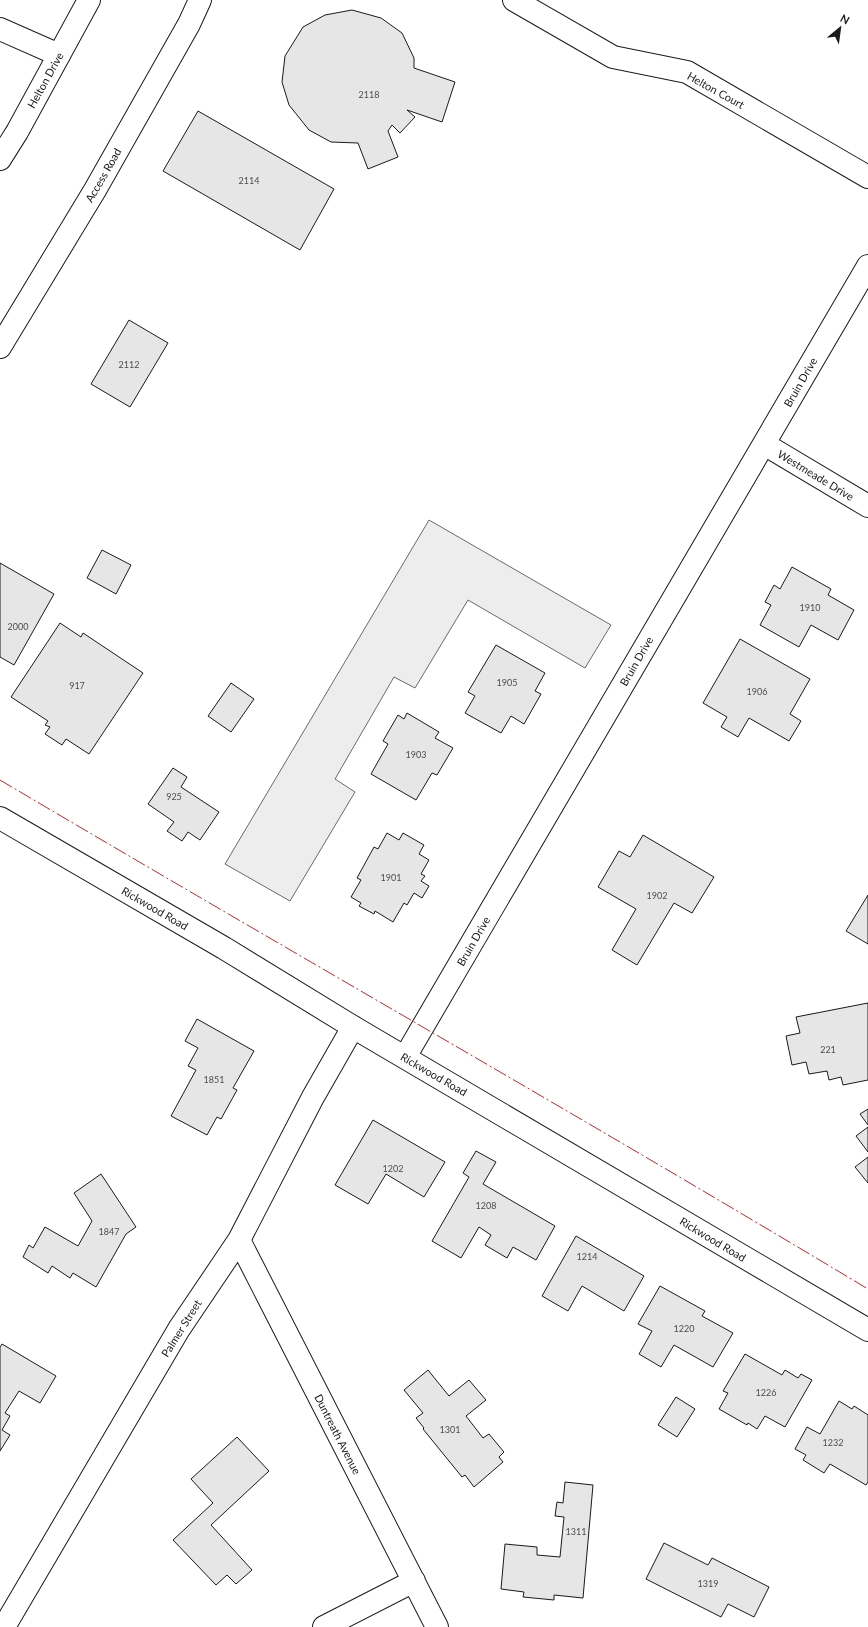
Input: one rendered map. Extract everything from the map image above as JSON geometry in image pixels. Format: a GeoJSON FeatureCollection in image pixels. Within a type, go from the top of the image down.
{"type":"FeatureCollection","features":[{"type":"Feature","properties":{"kind":"street","name":"Helton Drive"},"geometry":{"type":"LineString","coordinates":[[0,159],[17,132],[89,0]]}},
{"type":"Feature","properties":{"kind":"street","name":"Access Road"},"geometry":{"type":"LineString","coordinates":[[0,347],[99,183],[189,24],[200,0]]}},
{"type":"Feature","properties":{"kind":"street","name":"Helton Court"},"geometry":{"type":"LineString","coordinates":[[514,0],[613,57],[687,72],[868,177]]}},
{"type":"Feature","properties":{"kind":"street"},"geometry":{"type":"LineString","coordinates":[[0,29],[59,55]]}},
{"type":"Feature","properties":{"kind":"street","name":"Bruin Drive"},"geometry":{"type":"LineString","coordinates":[[405,1057],[868,266]]}},
{"type":"Feature","properties":{"kind":"street","name":"Westmeade Drive"},"geometry":{"type":"LineString","coordinates":[[764,444],[868,506]]}},
{"type":"Feature","properties":{"kind":"street","name":"Rickwood Road"},"geometry":{"type":"LineString","coordinates":[[0,818],[224,948],[353,1027],[868,1330]]}},
{"type":"Feature","properties":{"kind":"street","name":"Palmer Street"},"geometry":{"type":"LineString","coordinates":[[4,1627],[179,1329],[239,1240],[313,1097],[353,1027]]}},
{"type":"Feature","properties":{"kind":"street","name":"Duntreath Avenue"},"geometry":{"type":"LineString","coordinates":[[239,1240],[437,1627]]}},
{"type":"Feature","properties":{"kind":"street"},"geometry":{"type":"LineString","coordinates":[[324,1627],[414,1581]]}},
{"type":"Feature","properties":{"kind":"shaded area"},"geometry":{"type":"Polygon","coordinates":[[[429,520],[611,625],[585,668],[468,600],[415,688],[394,677],[335,779],[355,792],[290,901],[225,864],[429,520]]]}},
{"type":"Feature","properties":{"kind":"building"},"geometry":{"type":"Polygon","coordinates":[[[352,10],[381,18],[402,33],[414,58],[414,68],[455,82],[442,122],[407,110],[415,117],[400,133],[392,125],[388,131],[398,157],[368,169],[358,143],[331,142],[309,130],[289,105],[282,82],[285,56],[303,27],[325,15],[352,10]]]}},
{"type":"Feature","properties":{"kind":"building"},"geometry":{"type":"Polygon","coordinates":[[[198,111],[334,189],[300,250],[163,171],[198,111]]]}},
{"type":"Feature","properties":{"kind":"building"},"geometry":{"type":"Polygon","coordinates":[[[129,320],[168,343],[130,407],[91,384],[129,320]]]}},
{"type":"Feature","properties":{"kind":"building"},"geometry":{"type":"Polygon","coordinates":[[[102,550],[131,565],[116,594],[87,578],[102,550]]]}},
{"type":"Feature","properties":{"kind":"building"},"geometry":{"type":"Polygon","coordinates":[[[0,563],[54,594],[14,665],[0,657],[0,563]]]}},
{"type":"Feature","properties":{"kind":"building"},"geometry":{"type":"Polygon","coordinates":[[[792,567],[831,589],[828,595],[854,610],[838,640],[811,625],[799,647],[760,625],[771,605],[765,602],[774,585],[780,589],[792,567]]]}},
{"type":"Feature","properties":{"kind":"building"},"geometry":{"type":"Polygon","coordinates":[[[60,623],[81,637],[83,633],[143,673],[89,754],[66,739],[62,745],[45,734],[50,727],[45,725],[48,721],[11,697],[60,623]]]}},
{"type":"Feature","properties":{"kind":"building"},"geometry":{"type":"Polygon","coordinates":[[[740,639],[810,679],[790,714],[801,721],[789,741],[749,718],[738,737],[721,727],[727,717],[703,703],[740,639]]]}},
{"type":"Feature","properties":{"kind":"building"},"geometry":{"type":"Polygon","coordinates":[[[496,645],[545,673],[535,691],[541,694],[524,724],[511,716],[501,733],[465,713],[475,696],[468,692],[496,645]]]}},
{"type":"Feature","properties":{"kind":"building"},"geometry":{"type":"Polygon","coordinates":[[[231,683],[254,699],[231,732],[208,716],[231,683]]]}},
{"type":"Feature","properties":{"kind":"building"},"geometry":{"type":"Polygon","coordinates":[[[407,713],[439,732],[435,738],[453,748],[437,775],[432,773],[416,800],[371,774],[388,744],[383,741],[398,715],[404,719],[407,713]]]}},
{"type":"Feature","properties":{"kind":"building"},"geometry":{"type":"Polygon","coordinates":[[[173,768],[187,777],[181,787],[219,812],[200,840],[188,832],[182,841],[167,831],[174,822],[148,804],[173,768]]]}},
{"type":"Feature","properties":{"kind":"building"},"geometry":{"type":"Polygon","coordinates":[[[387,833],[399,840],[403,833],[424,845],[419,854],[429,860],[421,874],[425,876],[421,881],[429,886],[422,898],[414,893],[407,905],[404,903],[393,922],[375,911],[374,914],[359,906],[361,903],[351,897],[361,880],[357,878],[374,847],[378,849],[387,833]]]}},
{"type":"Feature","properties":{"kind":"building"},"geometry":{"type":"Polygon","coordinates":[[[643,835],[714,877],[692,913],[674,903],[637,965],[612,950],[636,909],[598,887],[619,851],[630,857],[643,835]]]}},
{"type":"Feature","properties":{"kind":"building"},"geometry":{"type":"Polygon","coordinates":[[[868,895],[868,944],[846,931],[868,895]]]}},
{"type":"Feature","properties":{"kind":"building"},"geometry":{"type":"Polygon","coordinates":[[[868,1003],[868,1080],[843,1085],[841,1077],[829,1080],[827,1071],[809,1074],[806,1062],[792,1065],[786,1036],[800,1033],[796,1017],[868,1003]]]}},
{"type":"Feature","properties":{"kind":"building"},"geometry":{"type":"Polygon","coordinates":[[[197,1019],[254,1051],[233,1088],[237,1090],[221,1119],[217,1117],[207,1135],[171,1116],[196,1070],[188,1066],[198,1048],[185,1041],[197,1019]]]}},
{"type":"Feature","properties":{"kind":"building"},"geometry":{"type":"Polygon","coordinates":[[[868,1109],[868,1125],[860,1114],[868,1109]]]}},
{"type":"Feature","properties":{"kind":"building"},"geometry":{"type":"Polygon","coordinates":[[[373,1120],[445,1162],[424,1197],[386,1174],[368,1204],[335,1185],[373,1120]]]}},
{"type":"Feature","properties":{"kind":"building"},"geometry":{"type":"Polygon","coordinates":[[[868,1127],[868,1152],[856,1136],[868,1127]]]}},
{"type":"Feature","properties":{"kind":"building"},"geometry":{"type":"Polygon","coordinates":[[[476,1151],[496,1162],[483,1184],[555,1226],[536,1260],[513,1247],[507,1258],[485,1245],[491,1235],[479,1227],[461,1258],[432,1241],[469,1177],[463,1173],[476,1151]]]}},
{"type":"Feature","properties":{"kind":"building"},"geometry":{"type":"Polygon","coordinates":[[[868,1157],[868,1183],[855,1167],[868,1157]]]}},
{"type":"Feature","properties":{"kind":"building"},"geometry":{"type":"Polygon","coordinates":[[[101,1174],[136,1227],[126,1234],[96,1287],[73,1273],[70,1278],[52,1266],[48,1273],[23,1257],[29,1245],[33,1248],[45,1227],[78,1246],[92,1221],[74,1193],[101,1174]]]}},
{"type":"Feature","properties":{"kind":"building"},"geometry":{"type":"Polygon","coordinates":[[[576,1236],[644,1276],[624,1311],[582,1286],[568,1311],[542,1296],[576,1236]]]}},
{"type":"Feature","properties":{"kind":"building"},"geometry":{"type":"Polygon","coordinates":[[[660,1286],[705,1311],[702,1316],[733,1333],[713,1367],[674,1345],[661,1367],[639,1354],[652,1331],[638,1324],[660,1286]]]}},
{"type":"Feature","properties":{"kind":"building"},"geometry":{"type":"Polygon","coordinates":[[[2,1344],[56,1376],[40,1403],[19,1391],[5,1413],[10,1416],[2,1430],[10,1435],[0,1451],[0,1347],[2,1344]]]}},
{"type":"Feature","properties":{"kind":"building"},"geometry":{"type":"Polygon","coordinates":[[[745,1354],[782,1375],[785,1370],[798,1378],[801,1374],[812,1380],[785,1427],[765,1416],[757,1429],[719,1409],[728,1393],[723,1391],[745,1354]]]}},
{"type":"Feature","properties":{"kind":"building"},"geometry":{"type":"Polygon","coordinates":[[[428,1370],[449,1396],[469,1380],[486,1400],[466,1416],[483,1438],[489,1434],[504,1452],[499,1457],[503,1462],[474,1487],[465,1475],[462,1477],[423,1429],[424,1428],[416,1418],[423,1413],[404,1390],[428,1370]]]}},
{"type":"Feature","properties":{"kind":"building"},"geometry":{"type":"Polygon","coordinates":[[[676,1397],[695,1409],[677,1437],[658,1425],[676,1397]]]}},
{"type":"Feature","properties":{"kind":"building"},"geometry":{"type":"Polygon","coordinates":[[[839,1401],[852,1409],[854,1406],[868,1415],[868,1482],[866,1485],[830,1464],[824,1473],[803,1460],[806,1455],[795,1449],[807,1427],[820,1434],[839,1401]]]}},
{"type":"Feature","properties":{"kind":"building"},"geometry":{"type":"Polygon","coordinates":[[[237,1437],[269,1471],[211,1525],[252,1570],[236,1584],[227,1575],[216,1585],[173,1540],[213,1503],[191,1479],[237,1437]]]}},
{"type":"Feature","properties":{"kind":"building"},"geometry":{"type":"Polygon","coordinates":[[[565,1482],[593,1485],[583,1598],[554,1595],[554,1600],[523,1597],[524,1592],[501,1589],[505,1544],[537,1547],[537,1555],[560,1557],[564,1517],[555,1516],[557,1502],[563,1503],[565,1482]]]}},
{"type":"Feature","properties":{"kind":"building"},"geometry":{"type":"Polygon","coordinates":[[[664,1543],[708,1565],[712,1558],[769,1587],[754,1617],[728,1604],[721,1617],[646,1579],[664,1543]]]}},
{"type":"Feature","properties":{"kind":"power"},"geometry":{"type":"LineString","coordinates":[[0,780],[760,1224],[868,1289]]}}]}
